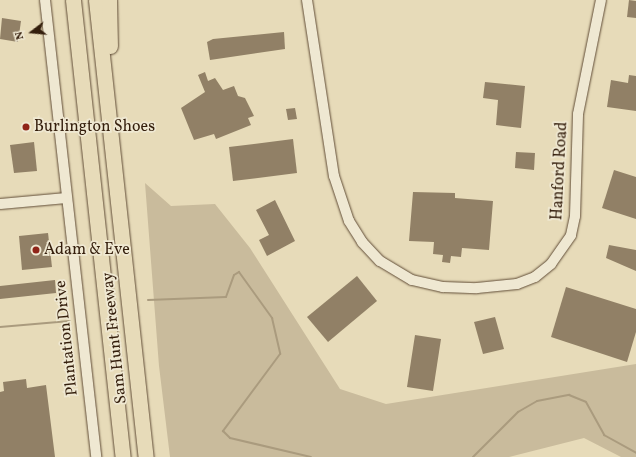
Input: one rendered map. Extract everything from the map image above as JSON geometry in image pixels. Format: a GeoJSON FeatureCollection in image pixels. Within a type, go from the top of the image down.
{"type":"FeatureCollection","features":[{"type":"Feature","properties":{"kind":"highway"},"geometry":{"type":"LineString","coordinates":[[66,0],[100,255]]}},
{"type":"Feature","properties":{"kind":"highway","name":"Sam Hunt Freeway"},"geometry":{"type":"LineString","coordinates":[[73,0],[123,457]]}},
{"type":"Feature","properties":{"kind":"highway","name":"Sam Hunt Freeway"},"geometry":{"type":"LineString","coordinates":[[96,0],[146,457]]}},
{"type":"Feature","properties":{"kind":"highway"},"geometry":{"type":"LineString","coordinates":[[109,0],[117,194]]}},
{"type":"Feature","properties":{"kind":"street","name":"Plantation Drive"},"geometry":{"type":"LineString","coordinates":[[45,0],[96,457]]}},
{"type":"Feature","properties":{"kind":"street","name":"Hanford Road"},"geometry":{"type":"LineString","coordinates":[[307,0],[334,176],[349,221],[362,242],[380,261],[412,280],[443,287],[477,288],[517,284],[535,277],[554,260],[571,234],[575,216],[578,114],[601,0]]}},
{"type":"Feature","properties":{"kind":"street"},"geometry":{"type":"LineString","coordinates":[[0,204],[67,198]]}},
{"type":"Feature","properties":{"kind":"shaded area"},"geometry":{"type":"Polygon","coordinates":[[[145,183],[171,206],[215,204],[250,248],[340,389],[386,404],[636,364],[636,457],[621,457],[584,438],[509,457],[170,457],[159,366],[145,183]]]}},
{"type":"Feature","properties":{"kind":"building"},"geometry":{"type":"Polygon","coordinates":[[[629,0],[636,1],[636,18],[627,17],[629,0]]]}},
{"type":"Feature","properties":{"kind":"building"},"geometry":{"type":"Polygon","coordinates":[[[2,18],[21,21],[18,42],[0,39],[2,18]]]}},
{"type":"Feature","properties":{"kind":"building"},"geometry":{"type":"Polygon","coordinates":[[[284,32],[285,49],[210,60],[207,42],[213,39],[284,32]]]}},
{"type":"Feature","properties":{"kind":"building"},"geometry":{"type":"Polygon","coordinates":[[[205,72],[208,81],[215,78],[223,90],[234,86],[238,96],[245,98],[254,116],[248,118],[251,125],[216,139],[214,134],[194,140],[181,108],[205,92],[198,75],[205,72]]]}},
{"type":"Feature","properties":{"kind":"building"},"geometry":{"type":"Polygon","coordinates":[[[629,75],[636,76],[636,111],[607,107],[611,80],[628,83],[629,75]]]}},
{"type":"Feature","properties":{"kind":"building"},"geometry":{"type":"Polygon","coordinates":[[[485,82],[525,86],[521,128],[496,125],[498,100],[483,98],[485,82]]]}},
{"type":"Feature","properties":{"kind":"building"},"geometry":{"type":"Polygon","coordinates":[[[295,108],[297,119],[288,120],[286,109],[295,108]]]}},
{"type":"Feature","properties":{"kind":"building"},"geometry":{"type":"Polygon","coordinates":[[[293,139],[297,173],[233,181],[229,147],[293,139]]]}},
{"type":"Feature","properties":{"kind":"building"},"geometry":{"type":"Polygon","coordinates":[[[34,142],[37,171],[14,173],[10,145],[34,142]]]}},
{"type":"Feature","properties":{"kind":"building"},"geometry":{"type":"Polygon","coordinates":[[[516,152],[535,153],[534,170],[515,168],[516,152]]]}},
{"type":"Feature","properties":{"kind":"building"},"geometry":{"type":"Polygon","coordinates":[[[614,170],[636,177],[636,219],[602,208],[614,170]]]}},
{"type":"Feature","properties":{"kind":"building"},"geometry":{"type":"Polygon","coordinates":[[[413,192],[455,193],[455,198],[493,201],[489,250],[462,248],[461,257],[451,256],[450,263],[442,262],[443,255],[433,254],[434,242],[409,241],[413,192]]]}},
{"type":"Feature","properties":{"kind":"building"},"geometry":{"type":"Polygon","coordinates":[[[275,200],[295,241],[267,256],[259,240],[269,235],[256,210],[275,200]]]}},
{"type":"Feature","properties":{"kind":"building"},"geometry":{"type":"Polygon","coordinates":[[[48,233],[52,267],[22,270],[19,236],[48,233]]]}},
{"type":"Feature","properties":{"kind":"building"},"geometry":{"type":"Polygon","coordinates":[[[609,245],[636,250],[636,271],[606,258],[609,245]]]}},
{"type":"Feature","properties":{"kind":"building"},"geometry":{"type":"Polygon","coordinates":[[[357,276],[377,301],[328,342],[307,317],[357,276]]]}},
{"type":"Feature","properties":{"kind":"building"},"geometry":{"type":"Polygon","coordinates":[[[55,280],[56,293],[0,299],[0,286],[55,280]]]}},
{"type":"Feature","properties":{"kind":"building"},"geometry":{"type":"Polygon","coordinates":[[[566,287],[636,309],[636,332],[627,362],[551,337],[566,287]]]}},
{"type":"Feature","properties":{"kind":"building"},"geometry":{"type":"Polygon","coordinates":[[[495,317],[504,349],[483,354],[474,322],[495,317]]]}},
{"type":"Feature","properties":{"kind":"building"},"geometry":{"type":"Polygon","coordinates":[[[415,335],[441,339],[433,391],[407,387],[415,335]]]}},
{"type":"Feature","properties":{"kind":"building"},"geometry":{"type":"Polygon","coordinates":[[[26,379],[27,388],[46,385],[55,457],[0,457],[0,392],[4,391],[3,382],[26,379]]]}},
{"type":"Feature","properties":{"kind":"waterway"},"geometry":{"type":"LineString","coordinates":[[148,300],[226,297],[234,275],[239,272],[272,318],[280,354],[223,431],[230,438],[311,457]]}},
{"type":"Feature","properties":{"kind":"waterway"},"geometry":{"type":"LineString","coordinates":[[0,327],[70,321]]}},
{"type":"Feature","properties":{"kind":"waterway"},"geometry":{"type":"LineString","coordinates":[[473,457],[518,412],[537,401],[569,395],[586,402],[604,435],[636,453]]}},
{"type":"Feature","properties":{"kind":"place","name":"Burlington Shoes"},"geometry":{"type":"Point","coordinates":[26,127]}},
{"type":"Feature","properties":{"kind":"place","name":"Adam & Eve"},"geometry":{"type":"Point","coordinates":[36,250]}}]}
